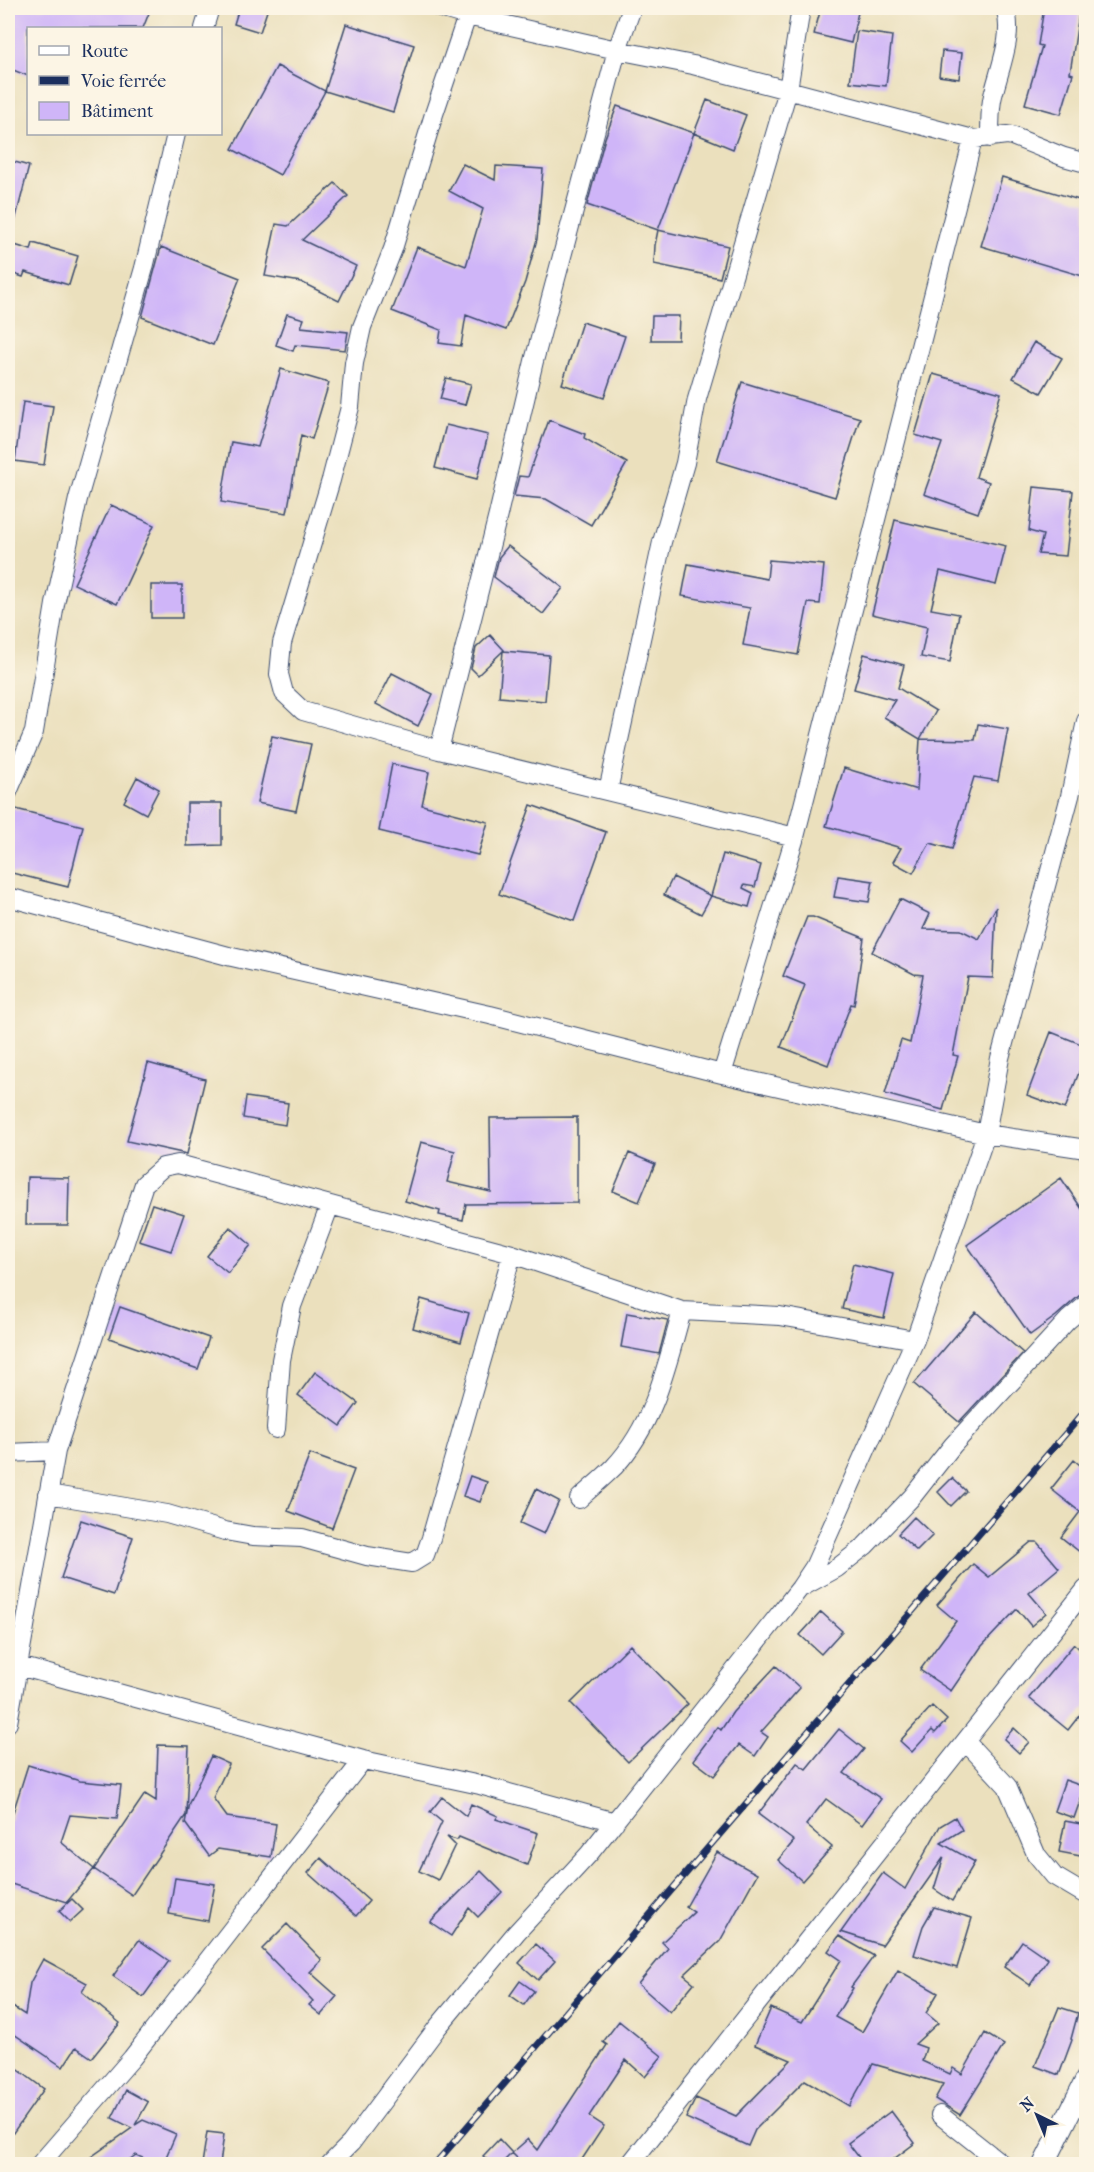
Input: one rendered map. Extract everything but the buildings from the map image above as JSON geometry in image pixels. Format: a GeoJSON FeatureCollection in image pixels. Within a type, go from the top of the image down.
{"type":"FeatureCollection","features":[{"type":"Feature","properties":{"kind":"street"},"geometry":{"type":"LineString","coordinates":[[204,27],[210,8]]}},
{"type":"Feature","properties":{"kind":"street"},"geometry":{"type":"LineString","coordinates":[[446,8],[467,16],[693,65],[981,139],[1012,136],[1064,157],[1086,163]]}},
{"type":"Feature","properties":{"kind":"street"},"geometry":{"type":"LineString","coordinates":[[439,750],[534,361],[617,50],[632,8]]}},
{"type":"Feature","properties":{"kind":"street"},"geometry":{"type":"LineString","coordinates":[[608,791],[662,542],[685,463],[697,399],[788,90],[801,8]]}},
{"type":"Feature","properties":{"kind":"street"},"geometry":{"type":"LineString","coordinates":[[722,1074],[795,837],[990,112],[1008,34],[1008,16],[1005,8]]}},
{"type":"Feature","properties":{"kind":"street"},"geometry":{"type":"LineString","coordinates":[[467,16],[393,249],[362,327],[354,363],[350,407],[328,490],[282,643],[279,674],[284,693],[303,711],[439,750],[795,837]]}},
{"type":"Feature","properties":{"kind":"street"},"geometry":{"type":"LineString","coordinates":[[8,792],[34,732],[55,604],[78,499],[144,268],[176,135]]}},
{"type":"Feature","properties":{"kind":"street"},"geometry":{"type":"LineString","coordinates":[[330,2164],[351,2143],[436,2028],[528,1919],[589,1854],[615,1822],[800,1588],[813,1567],[915,1340],[986,1134],[1000,1058],[1070,796],[1086,721]]}},
{"type":"Feature","properties":{"kind":"street"},"geometry":{"type":"LineString","coordinates":[[8,897],[232,957],[490,1015],[722,1074],[986,1134],[1086,1149]]}},
{"type":"Feature","properties":{"kind":"street"},"geometry":{"type":"LineString","coordinates":[[8,1723],[13,1664],[56,1452],[144,1184],[163,1167],[178,1164],[512,1254],[682,1311],[780,1316],[915,1340]]}},
{"type":"Feature","properties":{"kind":"street"},"geometry":{"type":"LineString","coordinates":[[276,1429],[282,1360],[292,1306],[330,1205]]}},
{"type":"Feature","properties":{"kind":"street"},"geometry":{"type":"LineString","coordinates":[[48,1494],[166,1514],[234,1533],[302,1538],[367,1556],[412,1563],[424,1555],[431,1538],[512,1254]]}},
{"type":"Feature","properties":{"kind":"street"},"geometry":{"type":"LineString","coordinates":[[800,1588],[837,1568],[865,1546],[912,1497],[960,1437],[1068,1320],[1086,1305]]}},
{"type":"Feature","properties":{"kind":"street"},"geometry":{"type":"LineString","coordinates":[[579,1499],[615,1466],[639,1432],[660,1389],[682,1311]]}},
{"type":"Feature","properties":{"kind":"street"},"geometry":{"type":"LineString","coordinates":[[8,1453],[56,1452]]}},
{"type":"Feature","properties":{"kind":"street"},"geometry":{"type":"LineString","coordinates":[[630,2164],[1086,1589]]}},
{"type":"Feature","properties":{"kind":"street"},"geometry":{"type":"LineString","coordinates":[[13,1664],[363,1760],[480,1785],[615,1822]]}},
{"type":"Feature","properties":{"kind":"street"},"geometry":{"type":"LineString","coordinates":[[966,1742],[1006,1786],[1036,1854],[1054,1876],[1086,1895]]}},
{"type":"Feature","properties":{"kind":"street"},"geometry":{"type":"LineString","coordinates":[[40,2164],[132,2058],[363,1760]]}},
{"type":"Feature","properties":{"kind":"street"},"geometry":{"type":"LineString","coordinates":[[1044,2164],[1086,2080]]}},
{"type":"Feature","properties":{"kind":"street"},"geometry":{"type":"LineString","coordinates":[[940,2115],[1002,2164]]}},
{"type":"Feature","properties":{"kind":"railway"},"geometry":{"type":"LineString","coordinates":[[435,2164],[1086,1410]]}}]}
